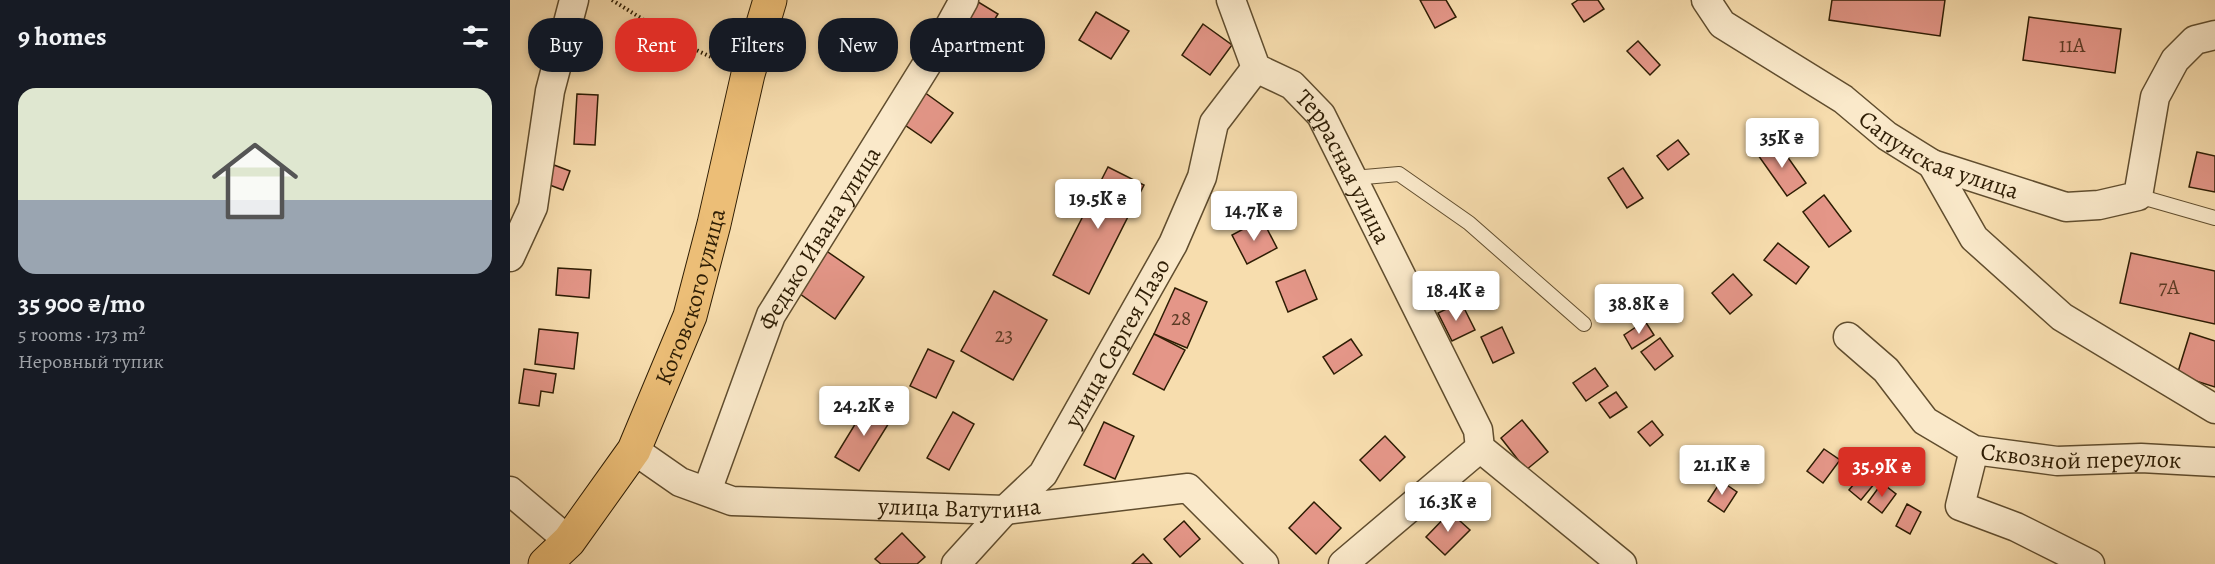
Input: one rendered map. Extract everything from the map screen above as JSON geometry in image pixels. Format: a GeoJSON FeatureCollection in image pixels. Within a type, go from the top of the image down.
{"type":"FeatureCollection","features":[{"type":"Feature","properties":{"kind":"main road","name":"Котовского улица"},"geometry":{"type":"LineString","coordinates":[[545,564],[569,541],[634,450],[690,316],[714,224],[748,74],[770,0]]}},
{"type":"Feature","properties":{"kind":"street"},"geometry":{"type":"LineString","coordinates":[[510,257],[533,207],[550,91],[574,0]]}},
{"type":"Feature","properties":{"kind":"street","name":"Федько Ивана улица"},"geometry":{"type":"LineString","coordinates":[[707,491],[771,315],[942,40],[964,0]]}},
{"type":"Feature","properties":{"kind":"street"},"geometry":{"type":"LineString","coordinates":[[1231,0],[1256,68]]}},
{"type":"Feature","properties":{"kind":"street","name":"Сапунская улица"},"geometry":{"type":"LineString","coordinates":[[1706,0],[1722,24],[1843,99],[1887,136],[1932,164],[2066,207],[2099,205],[2138,196]]}},
{"type":"Feature","properties":{"kind":"street"},"geometry":{"type":"LineString","coordinates":[[2138,196],[2155,97],[2175,60],[2195,40],[2215,35]]}},
{"type":"Feature","properties":{"kind":"street","name":"Террасная улица"},"geometry":{"type":"LineString","coordinates":[[1256,68],[1292,85],[1321,115],[1478,430],[1480,448]]}},
{"type":"Feature","properties":{"kind":"street","name":"улица Сергея Лазо"},"geometry":{"type":"LineString","coordinates":[[956,564],[1005,510],[1043,474],[1173,244],[1202,177],[1214,123],[1256,68]]}},
{"type":"Feature","properties":{"kind":"street"},"geometry":{"type":"LineString","coordinates":[[1932,164],[1974,238],[2062,317],[2215,409]]}},
{"type":"Feature","properties":{"kind":"street","name":"Сквозной переулок"},"geometry":{"type":"LineString","coordinates":[[1848,337],[1886,370],[1925,421],[1974,450],[2057,461],[2141,458],[2215,462]]}},
{"type":"Feature","properties":{"kind":"street"},"geometry":{"type":"LineString","coordinates":[[1342,564],[1480,448],[1622,564]]}},
{"type":"Feature","properties":{"kind":"street","name":"улица Ватутина"},"geometry":{"type":"LineString","coordinates":[[634,450],[680,482],[732,501],[1005,510],[1188,488],[1264,564]]}},
{"type":"Feature","properties":{"kind":"street"},"geometry":{"type":"LineString","coordinates":[[1974,450],[1960,506],[2016,527],[2090,564]]}},
{"type":"Feature","properties":{"kind":"street"},"geometry":{"type":"LineString","coordinates":[[510,491],[569,541]]}},
{"type":"Feature","properties":{"kind":"lane"},"geometry":{"type":"LineString","coordinates":[[1353,178],[1399,174],[1469,223],[1584,324]]}},
{"type":"Feature","properties":{"kind":"lane"},"geometry":{"type":"LineString","coordinates":[[2138,196],[2215,218]]}},
{"type":"Feature","properties":{"kind":"path"},"geometry":{"type":"LineString","coordinates":[[612,0],[679,42],[748,74]]}},
{"type":"Feature","properties":{"kind":"building"},"geometry":{"type":"Polygon","coordinates":[[[975,0],[998,14],[996,18],[964,18],[975,0]]]}},
{"type":"Feature","properties":{"kind":"building"},"geometry":{"type":"Polygon","coordinates":[[[1420,0],[1446,0],[1456,17],[1435,28],[1420,0]]]}},
{"type":"Feature","properties":{"kind":"building"},"geometry":{"type":"Polygon","coordinates":[[[1578,0],[1598,0],[1604,9],[1584,22],[1572,4],[1578,0]]]}},
{"type":"Feature","properties":{"kind":"building"},"geometry":{"type":"Polygon","coordinates":[[[1832,0],[1945,0],[1940,36],[1829,20],[1832,0]]]}},
{"type":"Feature","properties":{"kind":"building"},"geometry":{"type":"Polygon","coordinates":[[[1096,12],[1129,31],[1111,59],[1079,40],[1096,12]]]}},
{"type":"Feature","properties":{"kind":"building"},"geometry":{"type":"Polygon","coordinates":[[[2029,17],[2121,29],[2115,73],[2023,60],[2029,17]]]}},
{"type":"Feature","properties":{"kind":"building"},"geometry":{"type":"Polygon","coordinates":[[[1203,24],[1232,45],[1210,75],[1182,55],[1203,24]]]}},
{"type":"Feature","properties":{"kind":"building"},"geometry":{"type":"Polygon","coordinates":[[[1638,41],[1660,65],[1650,75],[1627,51],[1638,41]]]}},
{"type":"Feature","properties":{"kind":"building"},"geometry":{"type":"Polygon","coordinates":[[[924,92],[953,113],[931,143],[902,123],[924,92]]]}},
{"type":"Feature","properties":{"kind":"building"},"geometry":{"type":"Polygon","coordinates":[[[577,94],[598,95],[595,145],[574,144],[577,94]]]}},
{"type":"Feature","properties":{"kind":"building"},"geometry":{"type":"Polygon","coordinates":[[[1678,140],[1689,154],[1668,170],[1657,156],[1678,140]]]}},
{"type":"Feature","properties":{"kind":"building"},"geometry":{"type":"Polygon","coordinates":[[[1777,142],[1806,183],[1787,196],[1758,155],[1777,142]]]}},
{"type":"Feature","properties":{"kind":"building"},"geometry":{"type":"Polygon","coordinates":[[[2197,152],[2215,156],[2215,192],[2189,187],[2197,152]]]}},
{"type":"Feature","properties":{"kind":"building"},"geometry":{"type":"Polygon","coordinates":[[[554,165],[570,171],[563,190],[547,184],[554,165]]]}},
{"type":"Feature","properties":{"kind":"building"},"geometry":{"type":"Polygon","coordinates":[[[1108,167],[1144,185],[1089,294],[1053,275],[1108,167]]]}},
{"type":"Feature","properties":{"kind":"building"},"geometry":{"type":"Polygon","coordinates":[[[1623,168],[1643,198],[1627,208],[1608,178],[1623,168]]]}},
{"type":"Feature","properties":{"kind":"building"},"geometry":{"type":"Polygon","coordinates":[[[1824,195],[1851,231],[1829,247],[1803,212],[1824,195]]]}},
{"type":"Feature","properties":{"kind":"building"},"geometry":{"type":"Polygon","coordinates":[[[1262,219],[1277,248],[1247,264],[1232,235],[1262,219]]]}},
{"type":"Feature","properties":{"kind":"building"},"geometry":{"type":"Polygon","coordinates":[[[1778,243],[1809,267],[1796,284],[1764,260],[1778,243]]]}},
{"type":"Feature","properties":{"kind":"building"},"geometry":{"type":"Polygon","coordinates":[[[825,250],[864,277],[835,319],[796,291],[825,250]]]}},
{"type":"Feature","properties":{"kind":"building"},"geometry":{"type":"Polygon","coordinates":[[[2131,253],[2215,271],[2215,324],[2120,303],[2131,253]]]}},
{"type":"Feature","properties":{"kind":"building"},"geometry":{"type":"Polygon","coordinates":[[[558,268],[591,270],[589,298],[556,295],[558,268]]]}},
{"type":"Feature","properties":{"kind":"building"},"geometry":{"type":"Polygon","coordinates":[[[1305,270],[1317,299],[1288,312],[1276,282],[1305,270]]]}},
{"type":"Feature","properties":{"kind":"building"},"geometry":{"type":"Polygon","coordinates":[[[1733,274],[1752,295],[1730,314],[1712,293],[1733,274]]]}},
{"type":"Feature","properties":{"kind":"building"},"geometry":{"type":"Polygon","coordinates":[[[1175,288],[1207,302],[1187,348],[1154,334],[1175,288]]]}},
{"type":"Feature","properties":{"kind":"building"},"geometry":{"type":"Polygon","coordinates":[[[994,291],[1047,320],[1013,380],[961,351],[994,291]]]}},
{"type":"Feature","properties":{"kind":"building"},"geometry":{"type":"Polygon","coordinates":[[[1461,302],[1475,330],[1452,341],[1438,313],[1461,302]]]}},
{"type":"Feature","properties":{"kind":"building"},"geometry":{"type":"Polygon","coordinates":[[[1645,321],[1654,335],[1632,349],[1624,335],[1645,321]]]}},
{"type":"Feature","properties":{"kind":"building"},"geometry":{"type":"Polygon","coordinates":[[[1502,327],[1514,353],[1493,363],[1481,337],[1502,327]]]}},
{"type":"Feature","properties":{"kind":"building"},"geometry":{"type":"Polygon","coordinates":[[[539,329],[578,333],[574,369],[535,364],[539,329]]]}},
{"type":"Feature","properties":{"kind":"building"},"geometry":{"type":"Polygon","coordinates":[[[2190,333],[2215,341],[2215,387],[2177,375],[2190,333]]]}},
{"type":"Feature","properties":{"kind":"building"},"geometry":{"type":"Polygon","coordinates":[[[1154,334],[1185,350],[1164,390],[1133,374],[1154,334]]]}},
{"type":"Feature","properties":{"kind":"building"},"geometry":{"type":"Polygon","coordinates":[[[1660,338],[1673,356],[1655,370],[1641,352],[1660,338]]]}},
{"type":"Feature","properties":{"kind":"building"},"geometry":{"type":"Polygon","coordinates":[[[1351,339],[1362,355],[1334,374],[1323,357],[1351,339]]]}},
{"type":"Feature","properties":{"kind":"building"},"geometry":{"type":"Polygon","coordinates":[[[928,349],[954,361],[936,398],[910,386],[928,349]]]}},
{"type":"Feature","properties":{"kind":"building"},"geometry":{"type":"Polygon","coordinates":[[[1595,368],[1608,386],[1586,401],[1573,383],[1595,368]]]}},
{"type":"Feature","properties":{"kind":"building"},"geometry":{"type":"Polygon","coordinates":[[[524,369],[556,374],[553,393],[541,391],[539,406],[519,403],[524,369]]]}},
{"type":"Feature","properties":{"kind":"building"},"geometry":{"type":"Polygon","coordinates":[[[1616,392],[1627,407],[1610,418],[1599,403],[1616,392]]]}},
{"type":"Feature","properties":{"kind":"building"},"geometry":{"type":"Polygon","coordinates":[[[868,403],[892,418],[859,471],[835,457],[868,403]]]}},
{"type":"Feature","properties":{"kind":"building"},"geometry":{"type":"Polygon","coordinates":[[[953,412],[974,424],[949,470],[927,458],[953,412]]]}},
{"type":"Feature","properties":{"kind":"building"},"geometry":{"type":"Polygon","coordinates":[[[1522,420],[1548,452],[1526,470],[1501,438],[1522,420]]]}},
{"type":"Feature","properties":{"kind":"building"},"geometry":{"type":"Polygon","coordinates":[[[1652,421],[1663,435],[1650,446],[1638,432],[1652,421]]]}},
{"type":"Feature","properties":{"kind":"building"},"geometry":{"type":"Polygon","coordinates":[[[1104,422],[1134,436],[1115,479],[1084,465],[1104,422]]]}},
{"type":"Feature","properties":{"kind":"building"},"geometry":{"type":"Polygon","coordinates":[[[1385,436],[1405,457],[1380,481],[1360,460],[1385,436]]]}},
{"type":"Feature","properties":{"kind":"building"},"geometry":{"type":"Polygon","coordinates":[[[1824,449],[1840,460],[1823,483],[1807,471],[1824,449]]]}},
{"type":"Feature","properties":{"kind":"building"},"geometry":{"type":"Polygon","coordinates":[[[1867,468],[1879,478],[1861,500],[1849,490],[1867,468]]]}},
{"type":"Feature","properties":{"kind":"building"},"geometry":{"type":"Polygon","coordinates":[[[1721,481],[1737,492],[1724,512],[1708,501],[1721,481]]]}},
{"type":"Feature","properties":{"kind":"building"},"geometry":{"type":"Polygon","coordinates":[[[1882,483],[1896,494],[1882,513],[1868,502],[1882,483]]]}},
{"type":"Feature","properties":{"kind":"building"},"geometry":{"type":"Polygon","coordinates":[[[1314,502],[1341,528],[1316,554],[1289,528],[1314,502]]]}},
{"type":"Feature","properties":{"kind":"building"},"geometry":{"type":"Polygon","coordinates":[[[1907,504],[1921,512],[1910,534],[1896,526],[1907,504]]]}},
{"type":"Feature","properties":{"kind":"building"},"geometry":{"type":"Polygon","coordinates":[[[1450,512],[1470,530],[1445,555],[1426,537],[1450,512]]]}},
{"type":"Feature","properties":{"kind":"building"},"geometry":{"type":"Polygon","coordinates":[[[1184,521],[1200,539],[1180,557],[1164,539],[1184,521]]]}},
{"type":"Feature","properties":{"kind":"building"},"geometry":{"type":"Polygon","coordinates":[[[902,533],[925,557],[917,564],[881,564],[875,559],[902,533]]]}},
{"type":"Feature","properties":{"kind":"building"},"geometry":{"type":"Polygon","coordinates":[[[1143,554],[1152,564],[1132,564],[1143,554]]]}}]}
